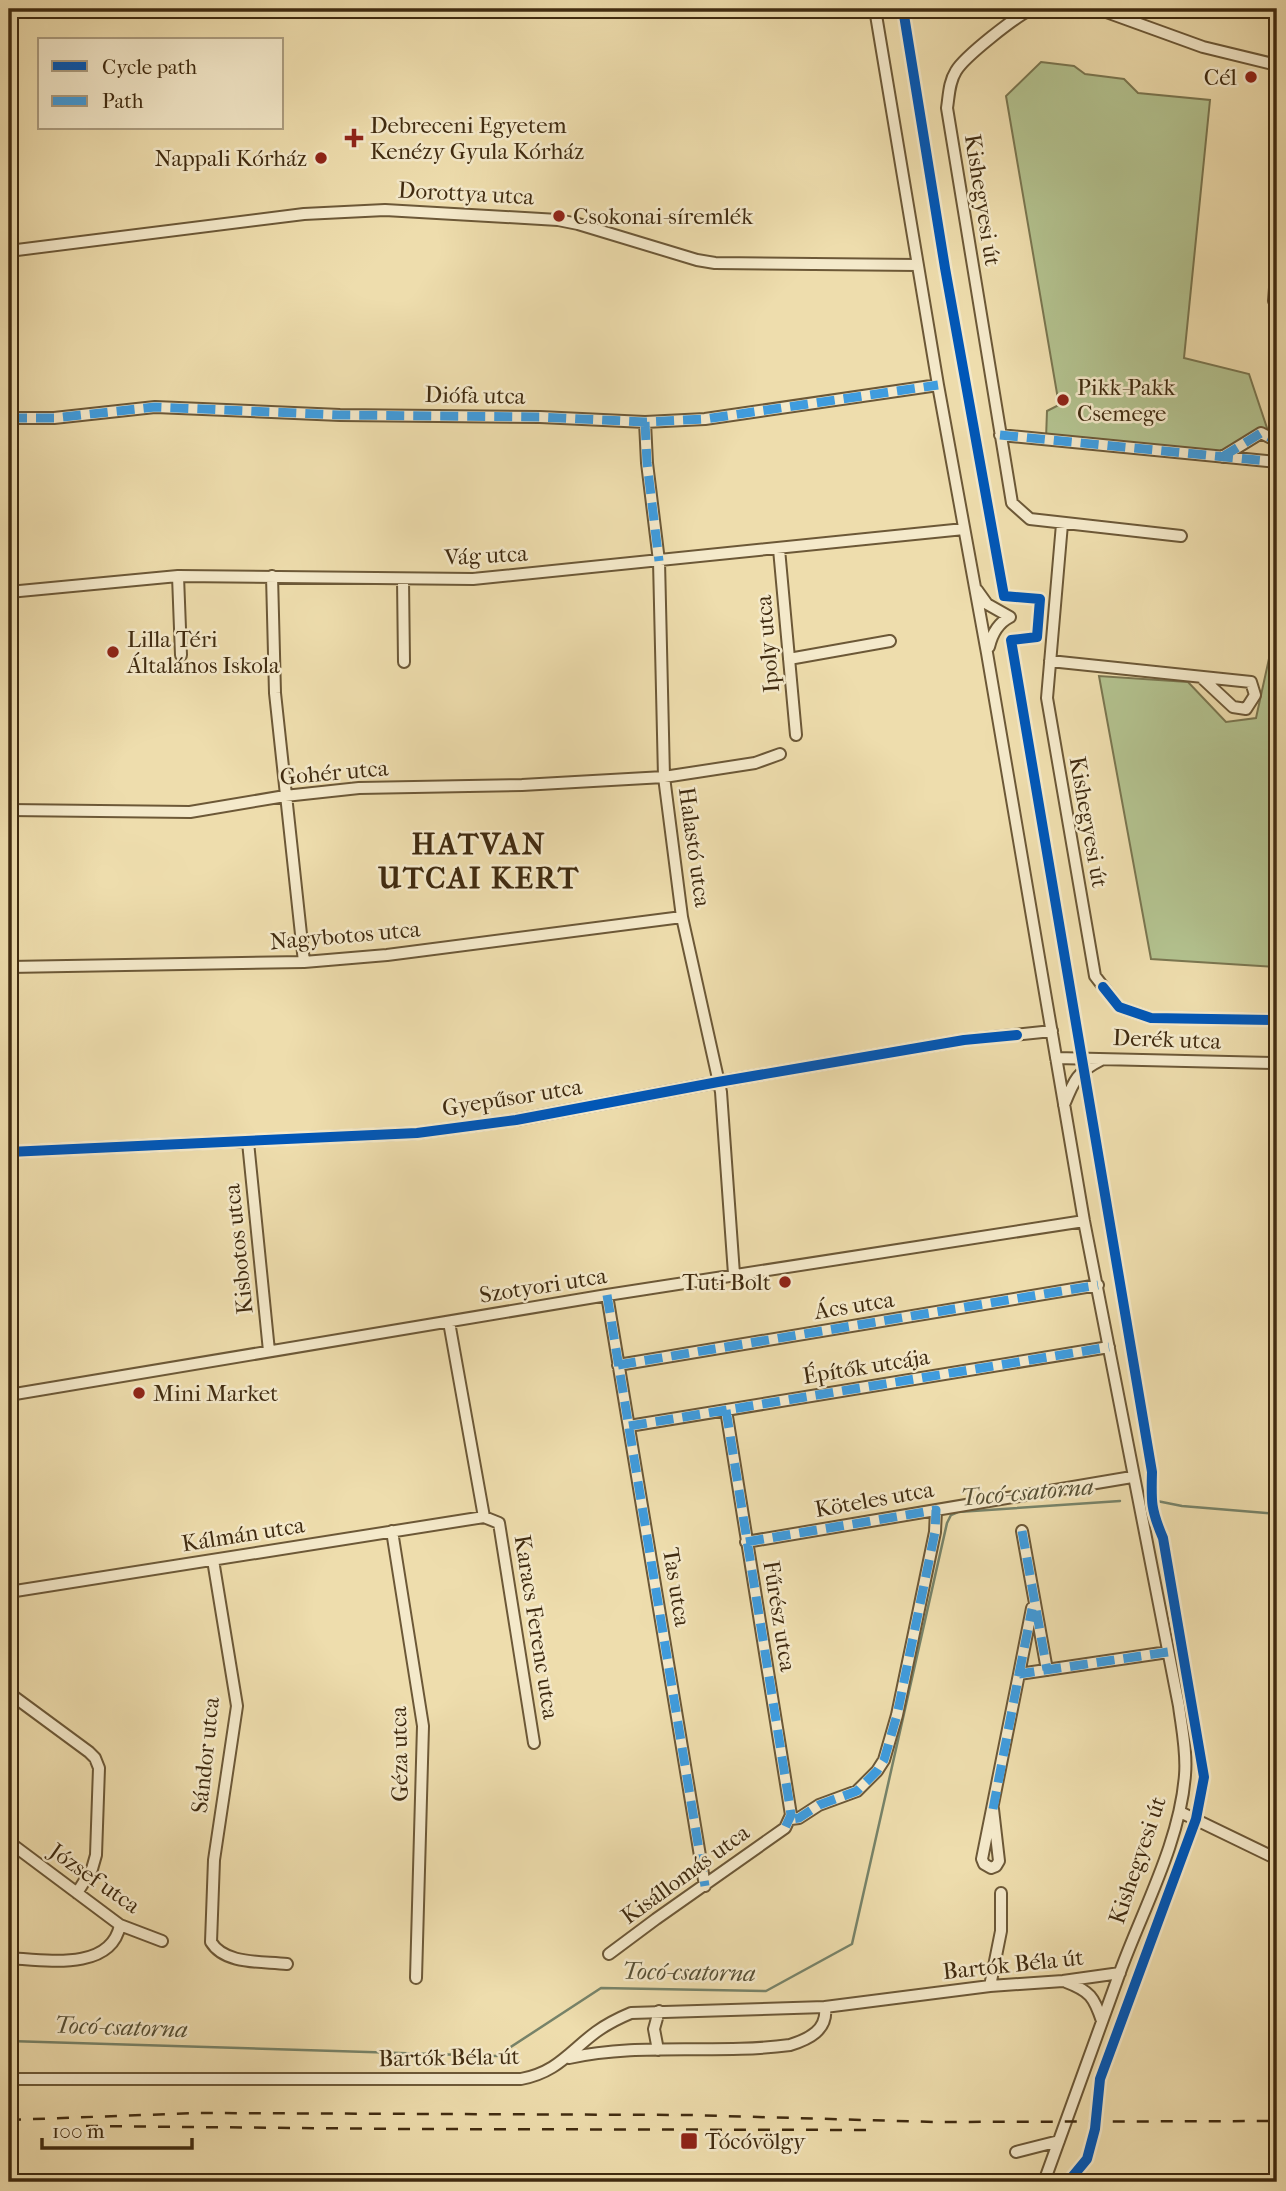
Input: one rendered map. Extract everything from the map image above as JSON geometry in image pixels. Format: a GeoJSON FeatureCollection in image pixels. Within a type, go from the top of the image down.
{"type":"FeatureCollection","features":[{"type":"Feature","properties":{"kind":"street","name":"Kishegyesi út"},"geometry":{"type":"LineString","coordinates":[[875,9],[1084,1221],[1184,1741],[1185,1774],[1180,1812],[1044,2182]]}},
{"type":"Feature","properties":{"kind":"street","name":"Kishegyesi út"},"geometry":{"type":"LineString","coordinates":[[1032,9],[993,37],[957,69],[950,83],[947,108],[1012,503],[1030,519],[1181,536]]}},
{"type":"Feature","properties":{"kind":"street"},"geometry":{"type":"LineString","coordinates":[[1098,9],[1203,47],[1277,65]]}},
{"type":"Feature","properties":{"kind":"street","name":"Dorottya utca"},"geometry":{"type":"LineString","coordinates":[[9,251],[304,214],[385,210],[558,220],[696,260],[715,262],[918,265]]}},
{"type":"Feature","properties":{"kind":"street"},"geometry":{"type":"LineString","coordinates":[[1277,262],[1274,301],[1277,301]]}},
{"type":"Feature","properties":{"kind":"street","name":"Diófa utca"},"geometry":{"type":"LineString","coordinates":[[9,418],[54,418],[155,407],[340,415],[540,417],[645,422],[705,419],[938,385]]}},
{"type":"Feature","properties":{"kind":"street","name":"Halastó utca"},"geometry":{"type":"LineString","coordinates":[[645,422],[647,463],[659,561],[664,777],[682,917],[721,1092],[734,1275]]}},
{"type":"Feature","properties":{"kind":"street"},"geometry":{"type":"LineString","coordinates":[[1222,457],[1261,433],[1277,441]]}},
{"type":"Feature","properties":{"kind":"street"},"geometry":{"type":"LineString","coordinates":[[1000,435],[1277,462]]}},
{"type":"Feature","properties":{"kind":"street","name":"Kishegyesi út"},"geometry":{"type":"LineString","coordinates":[[1062,524],[1047,698],[1095,976],[1103,987]]}},
{"type":"Feature","properties":{"kind":"street","name":"Vág utca"},"geometry":{"type":"LineString","coordinates":[[9,592],[178,576],[473,579],[964,528]]}},
{"type":"Feature","properties":{"kind":"street","name":"Ipoly utca"},"geometry":{"type":"LineString","coordinates":[[779,549],[796,736]]}},
{"type":"Feature","properties":{"kind":"street"},"geometry":{"type":"LineString","coordinates":[[178,576],[181,655]]}},
{"type":"Feature","properties":{"kind":"street"},"geometry":{"type":"LineString","coordinates":[[272,576],[275,693],[304,962]]}},
{"type":"Feature","properties":{"kind":"street"},"geometry":{"type":"LineString","coordinates":[[403,579],[404,662]]}},
{"type":"Feature","properties":{"kind":"street"},"geometry":{"type":"LineString","coordinates":[[975,587],[987,604],[1010,617],[1001,622],[991,636],[987,653]]}},
{"type":"Feature","properties":{"kind":"street"},"geometry":{"type":"LineString","coordinates":[[789,659],[890,641]]}},
{"type":"Feature","properties":{"kind":"street"},"geometry":{"type":"LineString","coordinates":[[1050,662],[1251,682],[1255,695],[1246,709],[1233,707],[1202,678]]}},
{"type":"Feature","properties":{"kind":"street","name":"Gohér utca"},"geometry":{"type":"LineString","coordinates":[[9,810],[190,812],[285,796],[359,788],[522,785],[664,777],[755,763],[780,754]]}},
{"type":"Feature","properties":{"kind":"street","name":"Nagybotos utca"},"geometry":{"type":"LineString","coordinates":[[9,967],[304,962],[387,956],[682,917]]}},
{"type":"Feature","properties":{"kind":"street","name":"Derék utca"},"geometry":{"type":"LineString","coordinates":[[1103,987],[1119,1006],[1151,1018],[1277,1020]]}},
{"type":"Feature","properties":{"kind":"street","name":"Gyepűsor utca"},"geometry":{"type":"LineString","coordinates":[[9,1152],[417,1133],[516,1120],[964,1040],[1052,1031]]}},
{"type":"Feature","properties":{"kind":"street","name":"Derék utca"},"geometry":{"type":"LineString","coordinates":[[1056,1058],[1277,1063]]}},
{"type":"Feature","properties":{"kind":"street"},"geometry":{"type":"LineString","coordinates":[[1064,1105],[1077,1075],[1103,1058]]}},
{"type":"Feature","properties":{"kind":"street","name":"Kisbotos utca"},"geometry":{"type":"LineString","coordinates":[[248,1142],[269,1351]]}},
{"type":"Feature","properties":{"kind":"street","name":"Szotyori utca"},"geometry":{"type":"LineString","coordinates":[[9,1395],[607,1295],[1084,1221]]}},
{"type":"Feature","properties":{"kind":"street","name":"Ács utca"},"geometry":{"type":"LineString","coordinates":[[618,1365],[1097,1286]]}},
{"type":"Feature","properties":{"kind":"street","name":"Tas utca"},"geometry":{"type":"LineString","coordinates":[[607,1295],[705,1886]]}},
{"type":"Feature","properties":{"kind":"street","name":"Karacs Ferenc utca"},"geometry":{"type":"LineString","coordinates":[[449,1322],[484,1517],[499,1522],[534,1743]]}},
{"type":"Feature","properties":{"kind":"street","name":"Építők utcája"},"geometry":{"type":"LineString","coordinates":[[629,1426],[1109,1347]]}},
{"type":"Feature","properties":{"kind":"street","name":"Fűrész utca"},"geometry":{"type":"LineString","coordinates":[[726,1410],[788,1823]]}},
{"type":"Feature","properties":{"kind":"street","name":"Köteles utca"},"geometry":{"type":"LineString","coordinates":[[746,1542],[1132,1477]]}},
{"type":"Feature","properties":{"kind":"street","name":"Kisállomás utca"},"geometry":{"type":"LineString","coordinates":[[609,1954],[788,1823],[819,1805],[858,1791],[877,1772],[884,1760],[897,1715],[935,1532],[936,1510]]}},
{"type":"Feature","properties":{"kind":"street","name":"Kálmán utca"},"geometry":{"type":"LineString","coordinates":[[9,1591],[484,1517]]}},
{"type":"Feature","properties":{"kind":"street","name":"Géza utca"},"geometry":{"type":"LineString","coordinates":[[392,1531],[423,1726],[416,1978]]}},
{"type":"Feature","properties":{"kind":"street"},"geometry":{"type":"LineString","coordinates":[[1023,1531],[1033,1602],[1047,1670]]}},
{"type":"Feature","properties":{"kind":"street","name":"Sándor utca"},"geometry":{"type":"LineString","coordinates":[[213,1560],[237,1706],[218,1833],[209,1932],[215,1950],[236,1959],[287,1964]]}},
{"type":"Feature","properties":{"kind":"street"},"geometry":{"type":"LineString","coordinates":[[993,1809],[1033,1602]]}},
{"type":"Feature","properties":{"kind":"street"},"geometry":{"type":"LineString","coordinates":[[1026,1641],[1041,1642]]}},
{"type":"Feature","properties":{"kind":"street"},"geometry":{"type":"LineString","coordinates":[[1019,1674],[1168,1652]]}},
{"type":"Feature","properties":{"kind":"street"},"geometry":{"type":"LineString","coordinates":[[9,1693],[89,1752],[99,1768],[96,1855],[92,1869],[77,1893]]}},
{"type":"Feature","properties":{"kind":"street"},"geometry":{"type":"LineString","coordinates":[[1180,1812],[1277,1859]]}},
{"type":"Feature","properties":{"kind":"street","name":"József utca"},"geometry":{"type":"LineString","coordinates":[[9,1842],[120,1925],[162,1941]]}},
{"type":"Feature","properties":{"kind":"street"},"geometry":{"type":"LineString","coordinates":[[990,1986],[1001,1931],[1001,1893]]}},
{"type":"Feature","properties":{"kind":"street"},"geometry":{"type":"LineString","coordinates":[[9,1958],[86,1959],[102,1953],[114,1940],[120,1925]]}},
{"type":"Feature","properties":{"kind":"street","name":"Bartók Béla út"},"geometry":{"type":"LineString","coordinates":[[9,2078],[520,2079],[539,2076],[566,2059],[595,2033],[631,2013],[825,2007],[1120,1973]]}},
{"type":"Feature","properties":{"kind":"street"},"geometry":{"type":"LineString","coordinates":[[1063,1981],[1085,1989],[1094,1999],[1102,2022]]}},
{"type":"Feature","properties":{"kind":"street"},"geometry":{"type":"LineString","coordinates":[[566,2059],[599,2052],[790,2045],[819,2030],[823,2025],[825,2007]]}},
{"type":"Feature","properties":{"kind":"street"},"geometry":{"type":"LineString","coordinates":[[658,2050],[654,2029],[659,2011]]}},
{"type":"Feature","properties":{"kind":"street"},"geometry":{"type":"LineString","coordinates":[[1016,2152],[1059,2141]]}},
{"type":"Feature","properties":{"kind":"green space"},"geometry":{"type":"Polygon","coordinates":[[[1041,62],[1074,66],[1085,74],[1124,79],[1138,93],[1210,100],[1184,358],[1249,374],[1270,437],[1261,433],[1222,457],[1046,439],[1047,411],[1059,405],[1006,96],[1041,62]]]}},
{"type":"Feature","properties":{"kind":"green space"},"geometry":{"type":"Polygon","coordinates":[[[1277,622],[1277,967],[1151,959],[1099,676],[1188,682],[1226,722],[1256,718],[1277,622]]]}},
{"type":"Feature","properties":{"kind":"waterway","name":"Tocó-csatorna"},"geometry":{"type":"LineString","coordinates":[[9,2041],[497,2056],[601,1988],[766,1991],[852,1944],[951,1515],[958,1512],[1120,1501]]}},
{"type":"Feature","properties":{"kind":"waterway"},"geometry":{"type":"LineString","coordinates":[[1157,1501],[1182,1506],[1277,1514]]}},
{"type":"Feature","properties":{"kind":"railway"},"geometry":{"type":"LineString","coordinates":[[9,2120],[197,2113],[689,2115],[935,2122],[1277,2121]]}},
{"type":"Feature","properties":{"kind":"railway"},"geometry":{"type":"LineString","coordinates":[[86,2126],[877,2130]]}},
{"type":"Feature","properties":{"kind":"marked path"},"geometry":{"type":"LineString","coordinates":[[9,418],[54,418],[155,407],[340,415],[540,417],[645,422],[705,419],[938,385]]}},
{"type":"Feature","properties":{"kind":"marked path"},"geometry":{"type":"LineString","coordinates":[[645,422],[647,463],[659,561]]}},
{"type":"Feature","properties":{"kind":"marked path"},"geometry":{"type":"LineString","coordinates":[[1222,457],[1261,433],[1277,441]]}},
{"type":"Feature","properties":{"kind":"marked path"},"geometry":{"type":"LineString","coordinates":[[1000,435],[1277,462]]}},
{"type":"Feature","properties":{"kind":"marked path"},"geometry":{"type":"LineString","coordinates":[[618,1365],[1098,1285]]}},
{"type":"Feature","properties":{"kind":"marked path"},"geometry":{"type":"LineString","coordinates":[[607,1295],[705,1886]]}},
{"type":"Feature","properties":{"kind":"marked path"},"geometry":{"type":"LineString","coordinates":[[629,1426],[1109,1347]]}},
{"type":"Feature","properties":{"kind":"marked path"},"geometry":{"type":"LineString","coordinates":[[726,1410],[791,1815],[785,1828]]}},
{"type":"Feature","properties":{"kind":"marked path"},"geometry":{"type":"LineString","coordinates":[[746,1542],[936,1510],[935,1532],[897,1715],[884,1760],[857,1791],[819,1805],[799,1818],[791,1819]]}},
{"type":"Feature","properties":{"kind":"marked path"},"geometry":{"type":"LineString","coordinates":[[1022,1531],[1047,1670]]}},
{"type":"Feature","properties":{"kind":"marked path"},"geometry":{"type":"LineString","coordinates":[[1019,1674],[1032,1609]]}},
{"type":"Feature","properties":{"kind":"marked path"},"geometry":{"type":"LineString","coordinates":[[993,1809],[1019,1674],[1168,1652]]}},
{"type":"Feature","properties":{"kind":"cycle path"},"geometry":{"type":"LineString","coordinates":[[903,9],[945,268],[1004,596],[1040,599],[1037,637],[1011,640],[1152,1472],[1153,1506],[1163,1538],[1204,1777],[1196,1819],[1100,2079],[1095,2129],[1087,2159],[1068,2182]]}},
{"type":"Feature","properties":{"kind":"cycle path"},"geometry":{"type":"LineString","coordinates":[[1103,987],[1119,1007],[1151,1018],[1277,1020]]}},
{"type":"Feature","properties":{"kind":"cycle path"},"geometry":{"type":"LineString","coordinates":[[9,1152],[417,1133],[516,1120],[964,1040],[1017,1035]]}},
{"type":"Feature","properties":{"kind":"place","name":"Cél"},"geometry":{"type":"Point","coordinates":[1251,77]}},
{"type":"Feature","properties":{"kind":"place","name":"Debreceni Egyetem Kenézy Gyula Kórház"},"geometry":{"type":"Point","coordinates":[354,138]}},
{"type":"Feature","properties":{"kind":"place","name":"Nappali Kórház"},"geometry":{"type":"Point","coordinates":[321,158]}},
{"type":"Feature","properties":{"kind":"place","name":"Csokonai-síremlék"},"geometry":{"type":"Point","coordinates":[559,216]}},
{"type":"Feature","properties":{"kind":"place","name":"Pikk-Pakk Csemege"},"geometry":{"type":"Point","coordinates":[1063,400]}},
{"type":"Feature","properties":{"kind":"place","name":"Lilla Téri Általános Iskola"},"geometry":{"type":"Point","coordinates":[113,652]}},
{"type":"Feature","properties":{"kind":"place","name":"Tuti Bolt"},"geometry":{"type":"Point","coordinates":[785,1282]}},
{"type":"Feature","properties":{"kind":"place","name":"Mini Market"},"geometry":{"type":"Point","coordinates":[139,1393]}},
{"type":"Feature","properties":{"kind":"place","name":"Tócóvölgy"},"geometry":{"type":"Point","coordinates":[689,2141]}},
{"type":"Feature","properties":{"kind":"district","name":"HATVAN UTCAI KERT"},"geometry":{"type":"Point","coordinates":[479,861]}}]}
